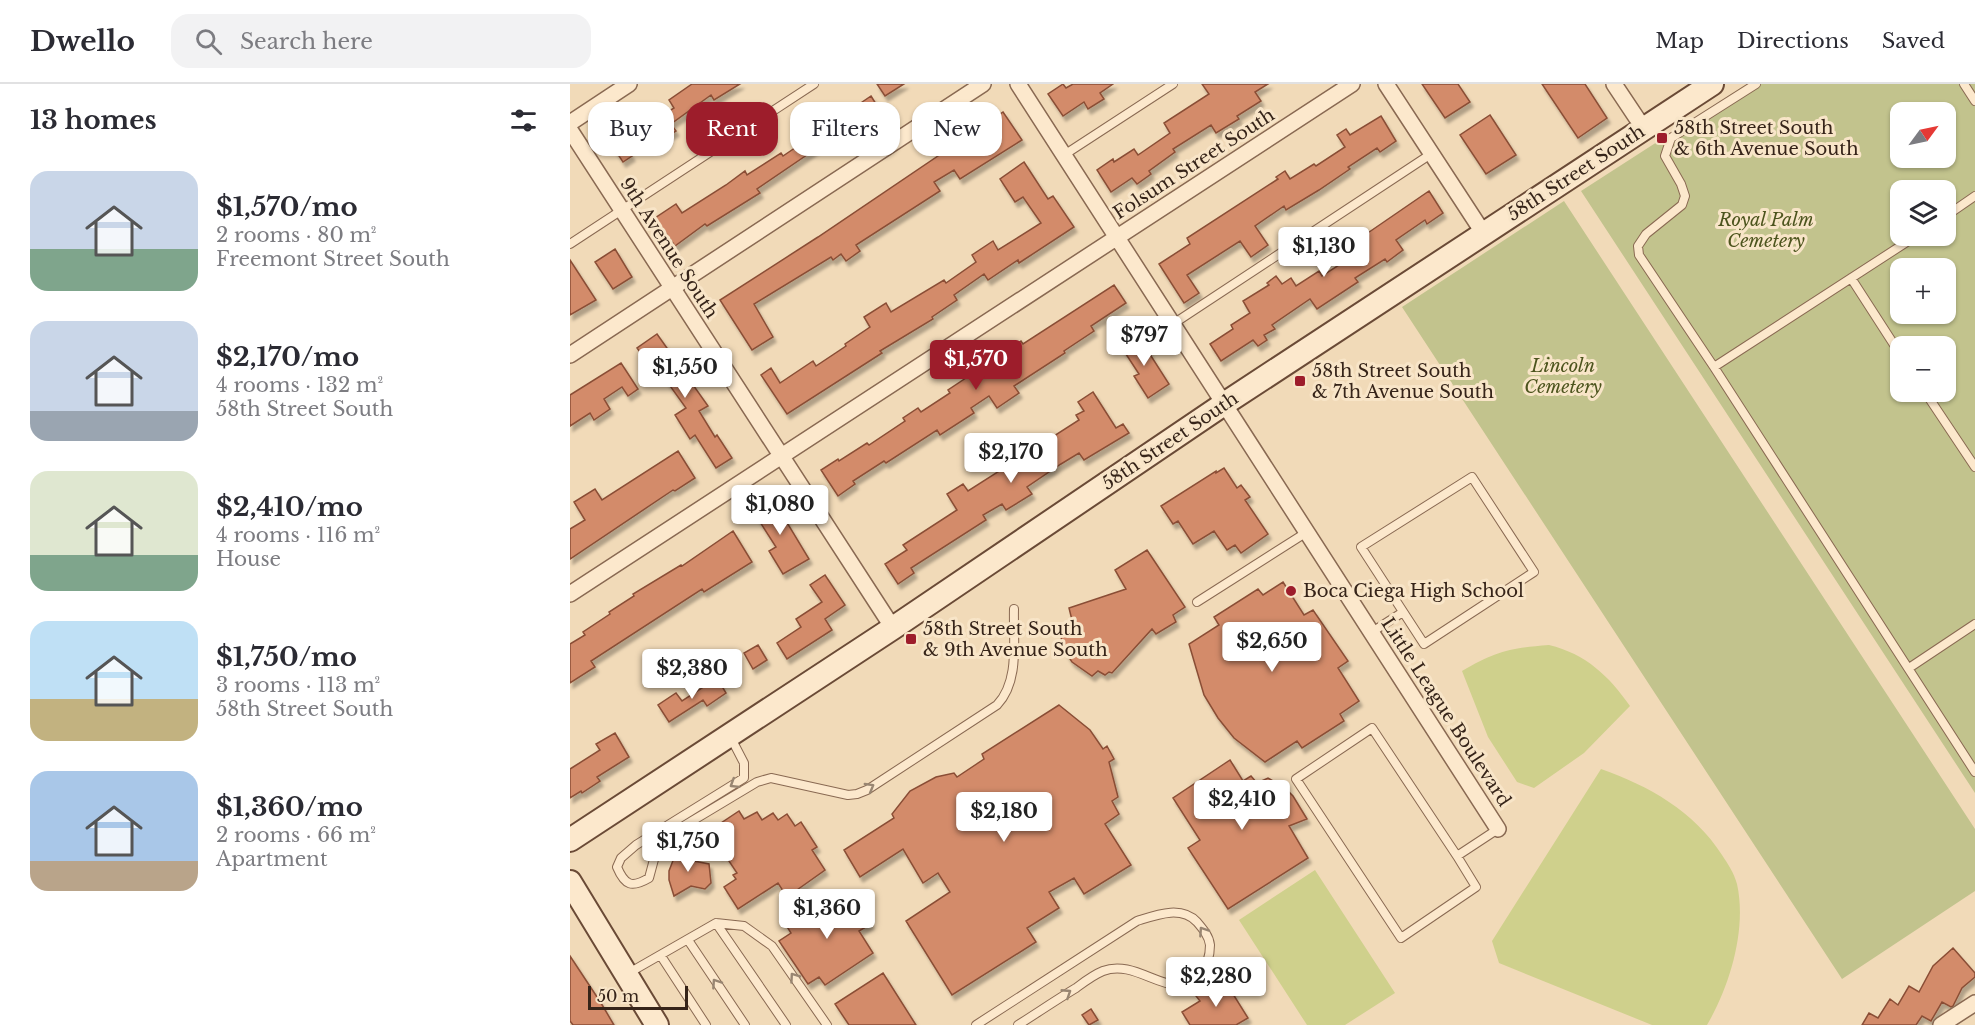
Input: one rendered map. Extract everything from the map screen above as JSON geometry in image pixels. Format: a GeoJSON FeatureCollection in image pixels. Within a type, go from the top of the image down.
{"type":"FeatureCollection","features":[{"type":"Feature","properties":{"kind":"street"},"geometry":{"type":"LineString","coordinates":[[570,123],[629,84]]}},
{"type":"Feature","properties":{"kind":"street"},"geometry":{"type":"LineString","coordinates":[[570,355],[983,84]]}},
{"type":"Feature","properties":{"kind":"street","name":"Little League Boulevard"},"geometry":{"type":"LineString","coordinates":[[1018,84],[1498,829]]}},
{"type":"Feature","properties":{"kind":"street","name":"Folsum Street South"},"geometry":{"type":"LineString","coordinates":[[570,594],[1352,84]]}},
{"type":"Feature","properties":{"kind":"street"},"geometry":{"type":"LineString","coordinates":[[1386,84],[1484,234]]}},
{"type":"Feature","properties":{"kind":"street"},"geometry":{"type":"LineString","coordinates":[[1614,84],[1644,129]]}},
{"type":"Feature","properties":{"kind":"street","name":"58th Street South"},"geometry":{"type":"LineString","coordinates":[[570,840],[893,628],[1224,404],[1712,84]]}},
{"type":"Feature","properties":{"kind":"street","name":"9th Avenue South"},"geometry":{"type":"LineString","coordinates":[[570,130],[893,628]]}},
{"type":"Feature","properties":{"kind":"street"},"geometry":{"type":"LineString","coordinates":[[570,882],[657,1025]]}},
{"type":"Feature","properties":{"kind":"street"},"geometry":{"type":"LineString","coordinates":[[1941,1025],[1975,1003]]}},
{"type":"Feature","properties":{"kind":"lane"},"geometry":{"type":"LineString","coordinates":[[570,244],[814,84]]}},
{"type":"Feature","properties":{"kind":"lane"},"geometry":{"type":"LineString","coordinates":[[1064,155],[1173,84]]}},
{"type":"Feature","properties":{"kind":"lane"},"geometry":{"type":"LineString","coordinates":[[1756,84],[1671,138],[1665,156],[1682,184],[1685,196],[1682,205],[1646,234],[1638,246],[1639,255],[1714,367],[1975,772]]}},
{"type":"Feature","properties":{"kind":"lane"},"geometry":{"type":"LineString","coordinates":[[1964,84],[1975,101]]}},
{"type":"Feature","properties":{"kind":"lane"},"geometry":{"type":"LineString","coordinates":[[1173,324],[1431,154]]}},
{"type":"Feature","properties":{"kind":"lane"},"geometry":{"type":"LineString","coordinates":[[1956,209],[1975,196]]}},
{"type":"Feature","properties":{"kind":"lane"},"geometry":{"type":"LineString","coordinates":[[1714,367],[1901,246]]}},
{"type":"Feature","properties":{"kind":"lane"},"geometry":{"type":"LineString","coordinates":[[1851,278],[1890,338]]}},
{"type":"Feature","properties":{"kind":"lane"},"geometry":{"type":"LineString","coordinates":[[1932,402],[1975,467]]}},
{"type":"Feature","properties":{"kind":"lane"},"geometry":{"type":"LineString","coordinates":[[1472,477],[1534,572],[1424,644],[1403,612],[1361,548],[1472,477]]}},
{"type":"Feature","properties":{"kind":"lane"},"geometry":{"type":"LineString","coordinates":[[1197,602],[1307,532]]}},
{"type":"Feature","properties":{"kind":"lane"},"geometry":{"type":"LineString","coordinates":[[730,735],[744,763],[744,778],[636,845],[621,858],[617,867],[622,879],[629,884],[639,884],[649,878],[662,839],[757,782],[771,778],[848,795],[857,794],[997,705],[1010,688],[1012,677],[1014,609]]}},
{"type":"Feature","properties":{"kind":"lane"},"geometry":{"type":"LineString","coordinates":[[1372,632],[1403,612]]}},
{"type":"Feature","properties":{"kind":"lane"},"geometry":{"type":"LineString","coordinates":[[1909,668],[1975,624]]}},
{"type":"Feature","properties":{"kind":"lane"},"geometry":{"type":"LineString","coordinates":[[1372,728],[1457,856],[1476,887],[1401,938],[1296,779],[1372,728]]}},
{"type":"Feature","properties":{"kind":"lane"},"geometry":{"type":"LineString","coordinates":[[1457,856],[1498,829]]}},
{"type":"Feature","properties":{"kind":"lane"},"geometry":{"type":"LineString","coordinates":[[976,1025],[1137,921],[1160,914],[1180,912],[1194,918],[1209,940],[1210,953],[1206,967],[1196,979],[1186,985],[1174,987],[1137,971],[1118,967],[1101,971],[1018,1025]]}},
{"type":"Feature","properties":{"kind":"lane"},"geometry":{"type":"LineString","coordinates":[[626,974],[716,923],[744,926],[772,946],[827,1025]]}},
{"type":"Feature","properties":{"kind":"lane"},"geometry":{"type":"LineString","coordinates":[[716,923],[786,1025]]}},
{"type":"Feature","properties":{"kind":"lane"},"geometry":{"type":"LineString","coordinates":[[688,940],[745,1025]]}},
{"type":"Feature","properties":{"kind":"lane"},"geometry":{"type":"LineString","coordinates":[[661,956],[706,1025]]}},
{"type":"Feature","properties":{"kind":"green space","name":"Royal Palm Cemetery"},"geometry":{"type":"Polygon","coordinates":[[[1747,84],[1975,84],[1975,793],[1581,191],[1747,84]]]}},
{"type":"Feature","properties":{"kind":"green space","name":"Lincoln Cemetery"},"geometry":{"type":"Polygon","coordinates":[[[1564,201],[1975,829],[1975,891],[1842,979],[1402,307],[1564,201]]]}},
{"type":"Feature","properties":{"kind":"green space"},"geometry":{"type":"Polygon","coordinates":[[[1549,645],[1574,654],[1596,668],[1614,685],[1630,706],[1584,753],[1534,788],[1517,782],[1488,737],[1462,671],[1484,659],[1504,652],[1549,645]]]}},
{"type":"Feature","properties":{"kind":"green space"},"geometry":{"type":"Polygon","coordinates":[[[1601,769],[1653,792],[1684,813],[1711,839],[1734,876],[1740,901],[1738,938],[1723,993],[1707,1025],[1652,1025],[1499,963],[1492,941],[1601,769]]]}},
{"type":"Feature","properties":{"kind":"green space"},"geometry":{"type":"Polygon","coordinates":[[[1315,870],[1395,993],[1345,1025],[1307,1025],[1239,920],[1315,870]]]}},
{"type":"Feature","properties":{"kind":"building"},"geometry":{"type":"Polygon","coordinates":[[[692,84],[740,84],[714,100],[711,95],[701,102],[686,102],[686,113],[674,122],[674,102],[669,100],[692,84]]]}},
{"type":"Feature","properties":{"kind":"building"},"geometry":{"type":"Polygon","coordinates":[[[877,84],[904,84],[885,96],[877,84]]]}},
{"type":"Feature","properties":{"kind":"building"},"geometry":{"type":"Polygon","coordinates":[[[1063,84],[1066,88],[1073,84],[1113,84],[1100,93],[1104,99],[1088,109],[1084,102],[1063,116],[1048,94],[1063,84]]]}},
{"type":"Feature","properties":{"kind":"building"},"geometry":{"type":"Polygon","coordinates":[[[1202,84],[1268,84],[1255,92],[1261,101],[1237,116],[1239,119],[1216,133],[1211,125],[1173,149],[1175,152],[1149,171],[1151,174],[1137,184],[1132,178],[1111,192],[1097,170],[1134,149],[1138,155],[1170,133],[1164,123],[1209,94],[1202,84]]]}},
{"type":"Feature","properties":{"kind":"building"},"geometry":{"type":"Polygon","coordinates":[[[1422,84],[1458,84],[1470,102],[1445,118],[1422,84]]]}},
{"type":"Feature","properties":{"kind":"building"},"geometry":{"type":"Polygon","coordinates":[[[1542,84],[1585,84],[1607,118],[1578,138],[1542,84]]]}},
{"type":"Feature","properties":{"kind":"building"},"geometry":{"type":"Polygon","coordinates":[[[871,96],[875,102],[862,102],[871,96]]]}},
{"type":"Feature","properties":{"kind":"building"},"geometry":{"type":"Polygon","coordinates":[[[1002,113],[1022,140],[1002,153],[1002,113]]]}},
{"type":"Feature","properties":{"kind":"building"},"geometry":{"type":"Polygon","coordinates":[[[1490,115],[1516,155],[1486,174],[1460,135],[1490,115]]]}},
{"type":"Feature","properties":{"kind":"building"},"geometry":{"type":"Polygon","coordinates":[[[1381,116],[1396,141],[1380,152],[1377,148],[1319,190],[1286,210],[1284,206],[1255,226],[1268,245],[1251,257],[1240,241],[1187,275],[1199,293],[1184,303],[1159,264],[1190,244],[1187,238],[1278,179],[1276,177],[1285,171],[1290,179],[1314,164],[1316,166],[1345,147],[1337,135],[1346,129],[1350,135],[1381,116]]]}},
{"type":"Feature","properties":{"kind":"building"},"geometry":{"type":"Polygon","coordinates":[[[790,151],[790,156],[805,156],[757,189],[760,193],[707,226],[705,224],[675,246],[655,218],[676,204],[682,213],[745,171],[747,175],[781,153],[783,156],[790,151]]]}},
{"type":"Feature","properties":{"kind":"building"},"geometry":{"type":"Polygon","coordinates":[[[619,156],[632,156],[623,162],[619,156]]]}},
{"type":"Feature","properties":{"kind":"building"},"geometry":{"type":"Polygon","coordinates":[[[938,156],[997,156],[960,179],[954,170],[934,182],[940,191],[856,245],[860,251],[846,261],[841,254],[833,260],[831,257],[754,304],[773,337],[752,350],[720,300],[938,156]]]}},
{"type":"Feature","properties":{"kind":"building"},"geometry":{"type":"Polygon","coordinates":[[[1024,162],[1048,199],[1053,196],[1074,227],[988,280],[984,274],[954,295],[957,300],[932,317],[933,319],[880,351],[882,353],[787,414],[761,375],[771,368],[780,383],[813,361],[816,366],[870,327],[864,317],[886,303],[891,312],[944,280],[946,283],[976,262],[972,255],[993,241],[998,250],[1041,223],[1023,197],[1015,202],[1000,179],[1024,162]]]}},
{"type":"Feature","properties":{"kind":"building"},"geometry":{"type":"Polygon","coordinates":[[[1429,191],[1443,213],[1427,224],[1425,220],[1396,240],[1403,250],[1387,262],[1385,259],[1355,278],[1358,282],[1317,309],[1310,299],[1272,325],[1275,329],[1264,335],[1267,340],[1258,346],[1253,340],[1221,361],[1210,344],[1233,329],[1231,325],[1250,313],[1243,301],[1269,285],[1267,283],[1276,276],[1282,284],[1291,278],[1296,286],[1319,271],[1322,276],[1350,258],[1343,247],[1358,237],[1359,239],[1429,191]]]}},
{"type":"Feature","properties":{"kind":"building"},"geometry":{"type":"Polygon","coordinates":[[[615,249],[632,277],[613,289],[595,262],[615,249]]]}},
{"type":"Feature","properties":{"kind":"building"},"geometry":{"type":"Polygon","coordinates":[[[570,260],[596,300],[570,315],[570,260]]]}},
{"type":"Feature","properties":{"kind":"building"},"geometry":{"type":"Polygon","coordinates":[[[1114,285],[1126,303],[1091,326],[1094,331],[1064,351],[1065,353],[1014,386],[1019,393],[997,408],[989,396],[971,408],[974,413],[940,435],[937,430],[886,463],[884,461],[853,481],[855,484],[838,496],[821,470],[867,443],[869,445],[905,421],[903,418],[918,408],[921,412],[950,393],[948,390],[981,368],[987,377],[1005,363],[1000,355],[1021,341],[1023,344],[1114,285]]]}},
{"type":"Feature","properties":{"kind":"building"},"geometry":{"type":"Polygon","coordinates":[[[657,334],[708,406],[699,411],[715,437],[717,435],[732,458],[716,468],[695,435],[690,439],[675,415],[686,408],[658,369],[654,372],[637,348],[657,334]]]}},
{"type":"Feature","properties":{"kind":"building"},"geometry":{"type":"Polygon","coordinates":[[[1137,334],[1169,384],[1148,398],[1134,376],[1139,374],[1120,345],[1137,334]]]}},
{"type":"Feature","properties":{"kind":"building"},"geometry":{"type":"Polygon","coordinates":[[[621,363],[638,389],[628,396],[622,387],[604,399],[610,409],[594,420],[590,413],[570,426],[570,395],[621,363]]]}},
{"type":"Feature","properties":{"kind":"building"},"geometry":{"type":"Polygon","coordinates":[[[1093,392],[1116,428],[1123,424],[1129,433],[1084,460],[1079,453],[1061,464],[1027,487],[1032,494],[1006,510],[1002,504],[983,515],[986,520],[911,568],[914,573],[898,584],[885,564],[907,550],[903,545],[957,510],[947,494],[963,484],[968,491],[1079,420],[1076,415],[1084,411],[1078,402],[1093,392]]]}},
{"type":"Feature","properties":{"kind":"building"},"geometry":{"type":"Polygon","coordinates":[[[678,451],[695,478],[675,491],[673,490],[570,559],[570,529],[585,520],[574,502],[595,489],[602,500],[678,451]]]}},
{"type":"Feature","properties":{"kind":"building"},"geometry":{"type":"Polygon","coordinates":[[[1224,468],[1237,488],[1241,485],[1250,497],[1245,500],[1268,534],[1241,553],[1235,545],[1227,550],[1214,531],[1193,544],[1178,521],[1173,524],[1161,506],[1224,468]]]}},
{"type":"Feature","properties":{"kind":"building"},"geometry":{"type":"Polygon","coordinates":[[[771,496],[809,559],[783,574],[769,551],[776,547],[751,508],[771,496]]]}},
{"type":"Feature","properties":{"kind":"building"},"geometry":{"type":"Polygon","coordinates":[[[733,531],[752,562],[704,592],[702,589],[591,661],[595,667],[570,683],[570,644],[585,635],[583,632],[634,596],[633,594],[682,566],[733,531]]]}},
{"type":"Feature","properties":{"kind":"building"},"geometry":{"type":"Polygon","coordinates":[[[1147,550],[1185,607],[1173,615],[1176,622],[1156,634],[1152,629],[1112,673],[1105,675],[1098,671],[1092,676],[1072,662],[1064,650],[1061,637],[1062,629],[1068,626],[1066,622],[1072,620],[1069,608],[1126,589],[1115,570],[1147,550]]]}},
{"type":"Feature","properties":{"kind":"building"},"geometry":{"type":"Polygon","coordinates":[[[825,575],[845,605],[825,619],[832,630],[787,659],[777,643],[801,627],[796,619],[822,602],[810,585],[825,575]]]}},
{"type":"Feature","properties":{"kind":"building"},"geometry":{"type":"Polygon","coordinates":[[[1283,582],[1304,615],[1313,610],[1348,661],[1338,668],[1359,701],[1340,714],[1344,721],[1302,748],[1297,741],[1265,762],[1234,738],[1218,718],[1204,695],[1189,644],[1219,625],[1214,617],[1258,589],[1263,595],[1283,582]]]}},
{"type":"Feature","properties":{"kind":"building"},"geometry":{"type":"Polygon","coordinates":[[[758,645],[767,660],[753,669],[744,653],[758,645]]]}},
{"type":"Feature","properties":{"kind":"building"},"geometry":{"type":"Polygon","coordinates":[[[717,678],[726,693],[707,706],[703,700],[669,722],[658,705],[676,693],[682,701],[717,678]]]}},
{"type":"Feature","properties":{"kind":"building"},"geometry":{"type":"Polygon","coordinates":[[[1059,705],[1090,730],[1103,749],[1107,746],[1114,759],[1109,762],[1118,797],[1112,801],[1119,814],[1105,824],[1131,865],[1084,894],[1074,878],[1049,892],[1059,908],[1027,928],[1036,942],[952,995],[906,921],[950,892],[938,873],[923,883],[903,849],[860,877],[844,850],[894,818],[892,814],[910,791],[936,777],[954,773],[957,777],[984,759],[982,754],[1059,705]]]}},
{"type":"Feature","properties":{"kind":"building"},"geometry":{"type":"Polygon","coordinates":[[[615,733],[629,757],[597,777],[600,781],[570,798],[570,769],[600,750],[596,744],[615,733]]]}},
{"type":"Feature","properties":{"kind":"building"},"geometry":{"type":"Polygon","coordinates":[[[1230,760],[1243,781],[1251,776],[1257,783],[1268,778],[1284,787],[1293,796],[1307,819],[1289,826],[1308,858],[1228,909],[1188,848],[1200,840],[1173,798],[1230,760]]]}},
{"type":"Feature","properties":{"kind":"building"},"geometry":{"type":"Polygon","coordinates":[[[739,811],[744,819],[757,812],[762,820],[773,813],[778,820],[787,814],[795,826],[801,822],[817,847],[812,850],[825,870],[787,897],[778,883],[738,909],[724,887],[736,879],[733,875],[737,873],[723,852],[720,855],[706,833],[739,811]]]}},
{"type":"Feature","properties":{"kind":"building"},"geometry":{"type":"Polygon","coordinates":[[[685,847],[694,861],[709,864],[711,883],[705,889],[691,886],[674,896],[669,871],[674,858],[685,847]]]}},
{"type":"Feature","properties":{"kind":"building"},"geometry":{"type":"Polygon","coordinates":[[[834,893],[844,909],[857,901],[871,924],[859,931],[873,953],[825,985],[819,977],[808,984],[779,941],[791,933],[786,925],[834,893]]]}},
{"type":"Feature","properties":{"kind":"building"},"geometry":{"type":"Polygon","coordinates":[[[1953,948],[1975,973],[1975,977],[1962,988],[1953,1006],[1942,1002],[1931,1021],[1922,1016],[1916,1025],[1862,1025],[1869,1013],[1878,1018],[1890,999],[1898,1005],[1909,986],[1919,992],[1933,966],[1953,948]]]}},
{"type":"Feature","properties":{"kind":"building"},"geometry":{"type":"Polygon","coordinates":[[[570,956],[614,1025],[573,1025],[570,1021],[570,956]]]}},
{"type":"Feature","properties":{"kind":"building"},"geometry":{"type":"Polygon","coordinates":[[[883,973],[916,1025],[849,1025],[835,1004],[883,973]]]}},
{"type":"Feature","properties":{"kind":"building"},"geometry":{"type":"Polygon","coordinates":[[[1223,978],[1248,1018],[1236,1025],[1190,1025],[1182,1012],[1200,1001],[1196,996],[1223,978]]]}},
{"type":"Feature","properties":{"kind":"building"},"geometry":{"type":"Polygon","coordinates":[[[1091,1009],[1098,1020],[1089,1025],[1082,1015],[1091,1009]]]}},
{"type":"Feature","properties":{"kind":"place","name":"58th Street South & 6th Avenue South"},"geometry":{"type":"Point","coordinates":[1662,138]}},
{"type":"Feature","properties":{"kind":"place","name":"58th Street South & 7th Avenue South"},"geometry":{"type":"Point","coordinates":[1300,381]}},
{"type":"Feature","properties":{"kind":"place","name":"Boca Ciega High School"},"geometry":{"type":"Point","coordinates":[1291,591]}},
{"type":"Feature","properties":{"kind":"place","name":"58th Street South & 9th Avenue South"},"geometry":{"type":"Point","coordinates":[911,639]}}]}
